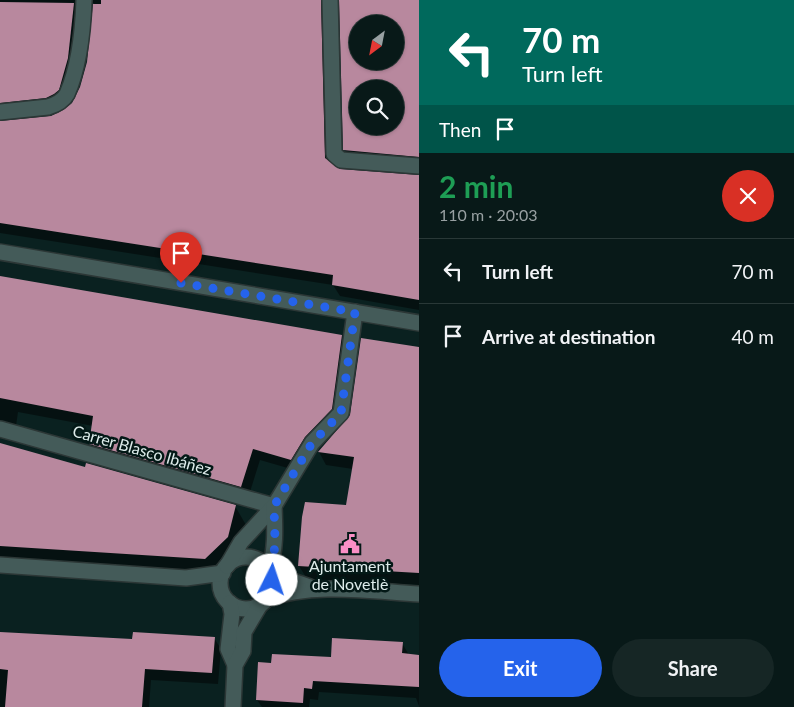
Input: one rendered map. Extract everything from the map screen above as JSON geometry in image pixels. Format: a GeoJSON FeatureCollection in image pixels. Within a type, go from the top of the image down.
{"type":"FeatureCollection","features":[{"type":"Feature","properties":{"kind":"street"},"geometry":{"type":"LineString","coordinates":[[0,112],[48,107],[55,105],[66,95],[82,30],[84,0]]}},
{"type":"Feature","properties":{"kind":"street"},"geometry":{"type":"LineString","coordinates":[[330,0],[334,154],[341,160],[419,166]]}},
{"type":"Feature","properties":{"kind":"street"},"geometry":{"type":"LineString","coordinates":[[0,252],[419,323]]}},
{"type":"Feature","properties":{"kind":"street"},"geometry":{"type":"LineString","coordinates":[[233,707],[235,665],[228,649],[232,614],[221,585],[225,570],[247,535],[274,506],[312,443],[341,413],[355,312]]}},
{"type":"Feature","properties":{"kind":"street","name":"Carrer Blasco Ibáñez"},"geometry":{"type":"LineString","coordinates":[[0,428],[274,506]]}},
{"type":"Feature","properties":{"kind":"street"},"geometry":{"type":"LineString","coordinates":[[235,665],[243,651],[244,632],[272,587],[270,572],[275,547],[274,506]]}},
{"type":"Feature","properties":{"kind":"street"},"geometry":{"type":"LineString","coordinates":[[186,578],[225,570],[233,561],[250,558],[258,561],[270,572],[314,589]]}},
{"type":"Feature","properties":{"kind":"street"},"geometry":{"type":"LineString","coordinates":[[0,565],[186,578],[210,584],[227,600],[244,609],[283,593],[314,589],[419,594]]}},
{"type":"Feature","properties":{"kind":"building"},"geometry":{"type":"Polygon","coordinates":[[[101,0],[321,0],[325,158],[340,169],[419,175],[419,300],[332,285],[333,275],[0,223],[0,121],[51,116],[72,103],[80,87],[87,62],[93,4],[101,4],[101,0]]]}},
{"type":"Feature","properties":{"kind":"building"},"geometry":{"type":"Polygon","coordinates":[[[339,0],[419,0],[419,157],[343,150],[339,0]]]}},
{"type":"Feature","properties":{"kind":"building"},"geometry":{"type":"Polygon","coordinates":[[[0,2],[74,3],[68,58],[59,90],[54,94],[46,98],[0,103],[0,2]]]}},
{"type":"Feature","properties":{"kind":"building"},"geometry":{"type":"Polygon","coordinates":[[[0,276],[342,335],[332,409],[305,437],[291,460],[253,449],[241,487],[89,444],[93,416],[0,398],[0,276]]]}},
{"type":"Feature","properties":{"kind":"building"},"geometry":{"type":"Polygon","coordinates":[[[361,338],[419,347],[419,573],[298,566],[305,502],[346,505],[354,457],[318,452],[350,415],[361,338]]]}},
{"type":"Feature","properties":{"kind":"building"},"geometry":{"type":"Polygon","coordinates":[[[0,443],[85,467],[86,463],[236,505],[228,537],[205,559],[0,546],[0,443]]]}},
{"type":"Feature","properties":{"kind":"building"},"geometry":{"type":"Polygon","coordinates":[[[0,632],[132,639],[133,632],[215,637],[212,673],[145,669],[142,707],[5,707],[8,670],[0,669],[0,632]]]}},
{"type":"Feature","properties":{"kind":"building"},"geometry":{"type":"Polygon","coordinates":[[[332,638],[403,642],[402,653],[419,655],[419,687],[313,681],[312,689],[304,688],[303,703],[256,700],[258,662],[271,663],[272,654],[331,657],[332,638]]]}},
{"type":"Feature","properties":{"kind":"place","name":"Ajuntament de Novetlè"},"geometry":{"type":"Point","coordinates":[350,544]}},
{"type":"Feature","properties":{"kind":"route"},"geometry":{"type":"LineString","coordinates":[[181,283],[355,312],[341,413],[312,443],[274,506],[274,555],[269,571],[272,580]]}}]}
